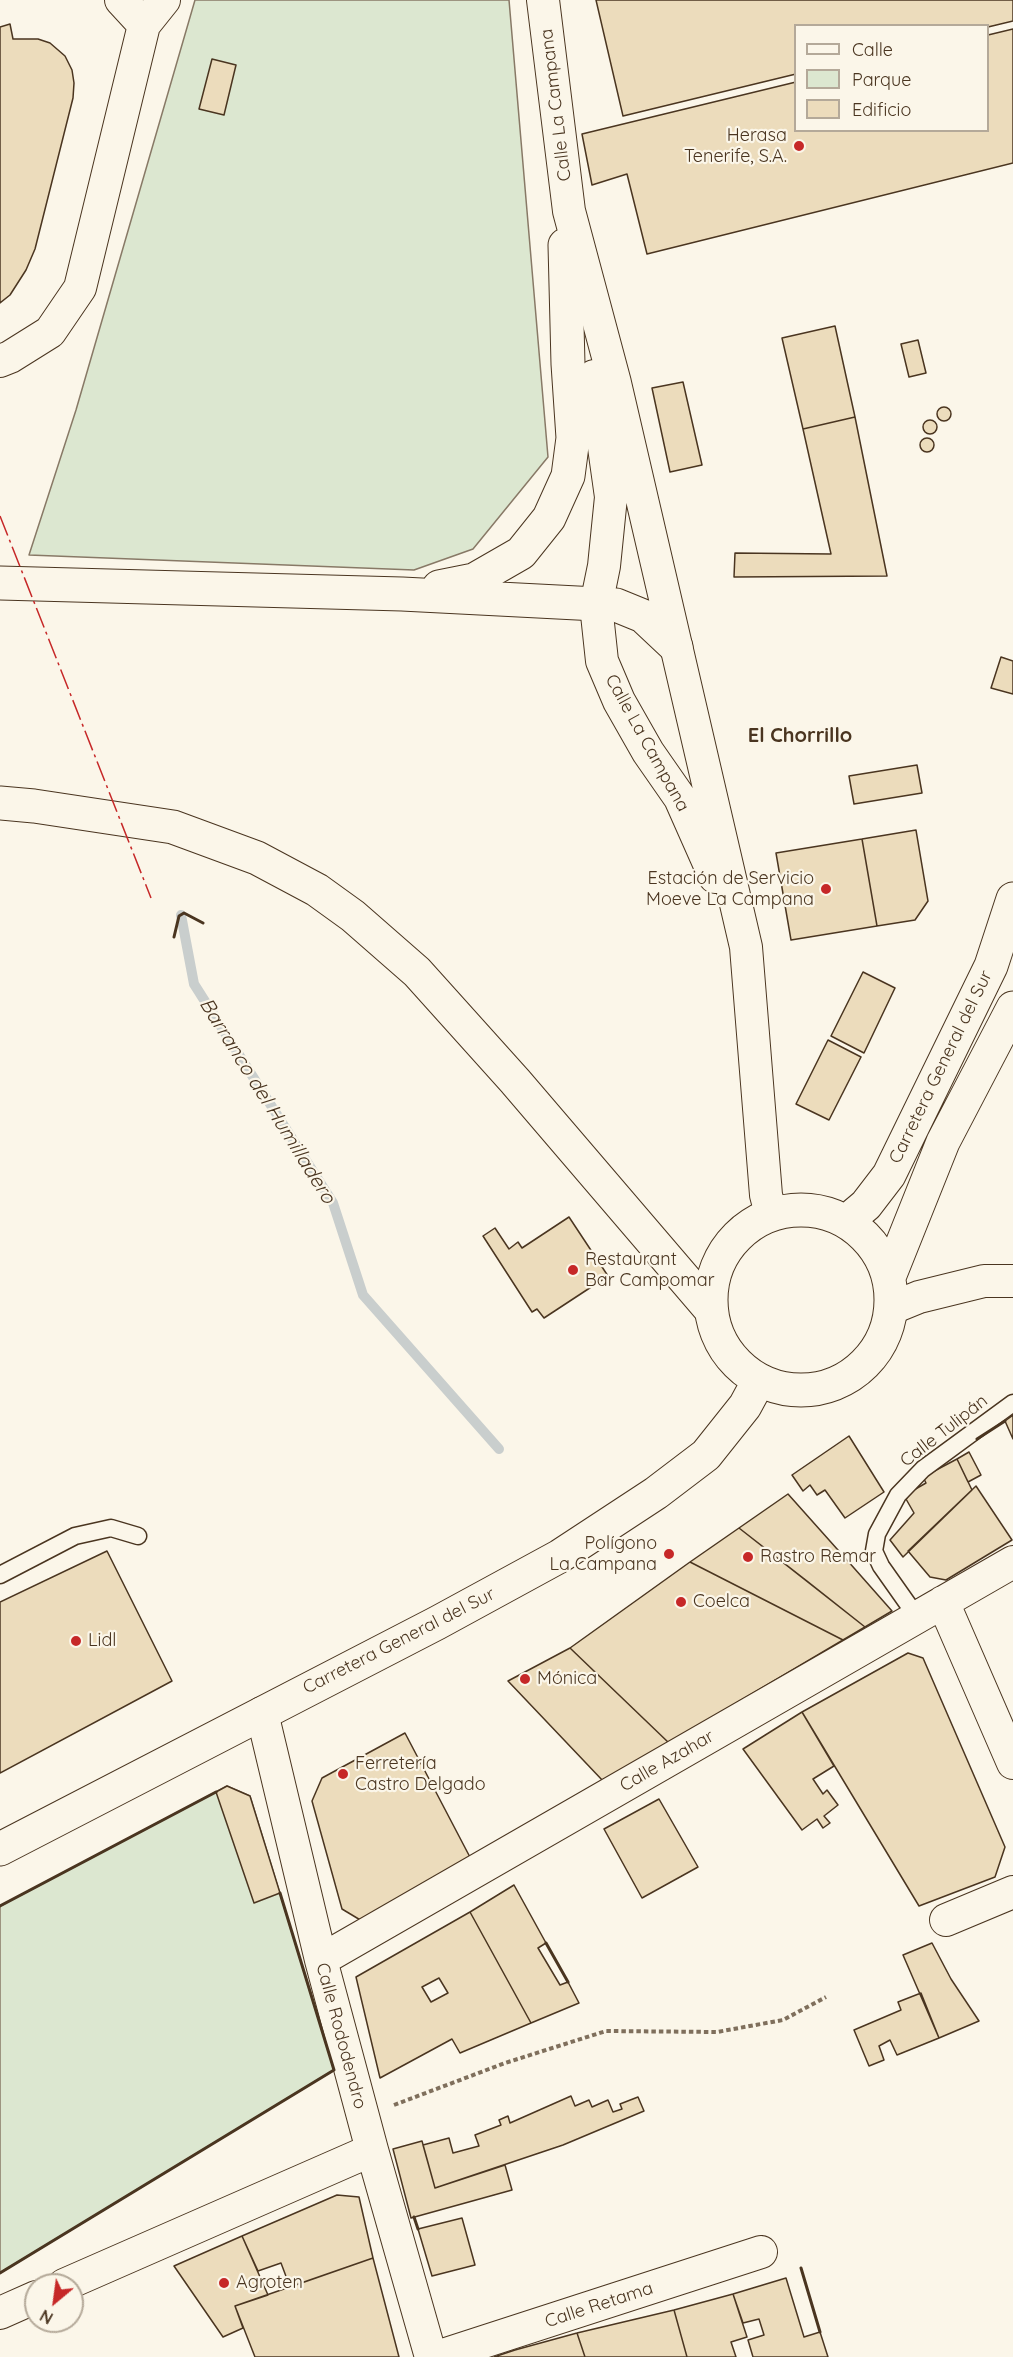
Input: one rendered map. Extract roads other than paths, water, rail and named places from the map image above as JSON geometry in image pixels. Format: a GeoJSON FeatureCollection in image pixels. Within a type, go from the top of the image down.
{"type":"FeatureCollection","features":[{"type":"Feature","properties":{"kind":"main road"},"geometry":{"type":"LineString","coordinates":[[402,594],[474,580],[521,553],[549,518],[568,476],[573,438],[568,364],[565,245]]}},
{"type":"Feature","properties":{"kind":"main road"},"geometry":{"type":"LineString","coordinates":[[0,584],[402,594],[616,605],[643,616],[676,647]]}},
{"type":"Feature","properties":{"kind":"main road"},"geometry":{"type":"LineString","coordinates":[[0,803],[173,827],[257,858],[317,890],[353,916],[417,972],[711,1310]]}},
{"type":"Feature","properties":{"kind":"main road","name":"Carretera General del Sur"},"geometry":{"type":"LineString","coordinates":[[847,1221],[866,1205],[889,1175],[991,966],[1013,899]]}},
{"type":"Feature","properties":{"kind":"main road","name":"Carretera General del Sur"},"geometry":{"type":"LineString","coordinates":[[890,1292],[943,1142],[1013,1008]]}},
{"type":"Feature","properties":{"kind":"main road"},"geometry":{"type":"LineString","coordinates":[[811,1210],[847,1221],[874,1245],[890,1292],[884,1339],[865,1365],[838,1383],[806,1391],[781,1389],[758,1382],[739,1367],[722,1345],[711,1310],[712,1279],[724,1250],[746,1227],[771,1214],[811,1210]]}},
{"type":"Feature","properties":{"kind":"main road","name":"Carretera General del Sur"},"geometry":{"type":"LineString","coordinates":[[0,1849],[437,1623],[560,1556],[656,1493],[706,1455],[745,1406],[758,1382]]}},
{"type":"Feature","properties":{"kind":"street"},"geometry":{"type":"LineString","coordinates":[[121,0],[144,25]]}},
{"type":"Feature","properties":{"kind":"street"},"geometry":{"type":"LineString","coordinates":[[0,361],[50,332],[80,288],[144,25],[164,0]]}},
{"type":"Feature","properties":{"kind":"street","name":"Calle La Campana"},"geometry":{"type":"LineString","coordinates":[[543,0],[569,211],[615,383],[746,947],[766,1195],[771,1214]]}},
{"type":"Feature","properties":{"kind":"street","name":"Calle La Campana"},"geometry":{"type":"LineString","coordinates":[[569,211],[565,245],[597,388],[611,497],[604,566],[597,605],[602,661],[619,701],[648,752],[680,798],[746,947]]}},
{"type":"Feature","properties":{"kind":"street"},"geometry":{"type":"LineString","coordinates":[[890,1292],[919,1297],[984,1281],[1013,1281]]}},
{"type":"Feature","properties":{"kind":"street","name":"Calle Azahar"},"geometry":{"type":"LineString","coordinates":[[321,1960],[1013,1562]]}},
{"type":"Feature","properties":{"kind":"street"},"geometry":{"type":"LineString","coordinates":[[930,1609],[1013,1763]]}},
{"type":"Feature","properties":{"kind":"street","name":"Calle Rododendro"},"geometry":{"type":"LineString","coordinates":[[262,1713],[321,1960],[431,2357]]}},
{"type":"Feature","properties":{"kind":"street"},"geometry":{"type":"LineString","coordinates":[[946,1920],[1013,1892]]}},
{"type":"Feature","properties":{"kind":"street"},"geometry":{"type":"LineString","coordinates":[[84,2276],[372,2150]]}},
{"type":"Feature","properties":{"kind":"street","name":"Calle Retama"},"geometry":{"type":"LineString","coordinates":[[437,2357],[761,2252]]}},
{"type":"Feature","properties":{"kind":"street"},"geometry":{"type":"LineString","coordinates":[[0,2313],[24,2302]]}},
{"type":"Feature","properties":{"kind":"lane","name":"Calle Tulipán"},"geometry":{"type":"LineString","coordinates":[[930,1609],[881,1566],[874,1551],[877,1534],[898,1495],[923,1468],[1013,1403]]}},
{"type":"Feature","properties":{"kind":"lane"},"geometry":{"type":"LineString","coordinates":[[0,1575],[75,1536],[111,1528],[138,1536]]}},
{"type":"Feature","properties":{"kind":"waterway","name":"Barranco del Humilladero"},"geometry":{"type":"LineString","coordinates":[[181,915],[194,984],[333,1203],[363,1295],[499,1449]]}},
{"type":"Feature","properties":{"kind":"place","name":"Herasa Tenerife, S.A."},"geometry":{"type":"Point","coordinates":[799,146]}},
{"type":"Feature","properties":{"kind":"place","name":"Estación de Servicio Moeve La Campana"},"geometry":{"type":"Point","coordinates":[826,889]}},
{"type":"Feature","properties":{"kind":"place","name":"Restaurant Bar Campomar"},"geometry":{"type":"Point","coordinates":[573,1270]}},
{"type":"Feature","properties":{"kind":"place","name":"Polígono La Campana"},"geometry":{"type":"Point","coordinates":[669,1554]}},
{"type":"Feature","properties":{"kind":"place","name":"Rastro Remar"},"geometry":{"type":"Point","coordinates":[748,1557]}},
{"type":"Feature","properties":{"kind":"place","name":"Coelca"},"geometry":{"type":"Point","coordinates":[681,1602]}},
{"type":"Feature","properties":{"kind":"place","name":"Lidl"},"geometry":{"type":"Point","coordinates":[76,1641]}},
{"type":"Feature","properties":{"kind":"place","name":"Mónica"},"geometry":{"type":"Point","coordinates":[525,1679]}},
{"type":"Feature","properties":{"kind":"place","name":"Ferretería Castro Delgado"},"geometry":{"type":"Point","coordinates":[343,1774]}},
{"type":"Feature","properties":{"kind":"place","name":"Agroten"},"geometry":{"type":"Point","coordinates":[224,2283]}},
{"type":"Feature","properties":{"kind":"district","name":"El Chorrillo"},"geometry":{"type":"Point","coordinates":[800,736]}}]}
